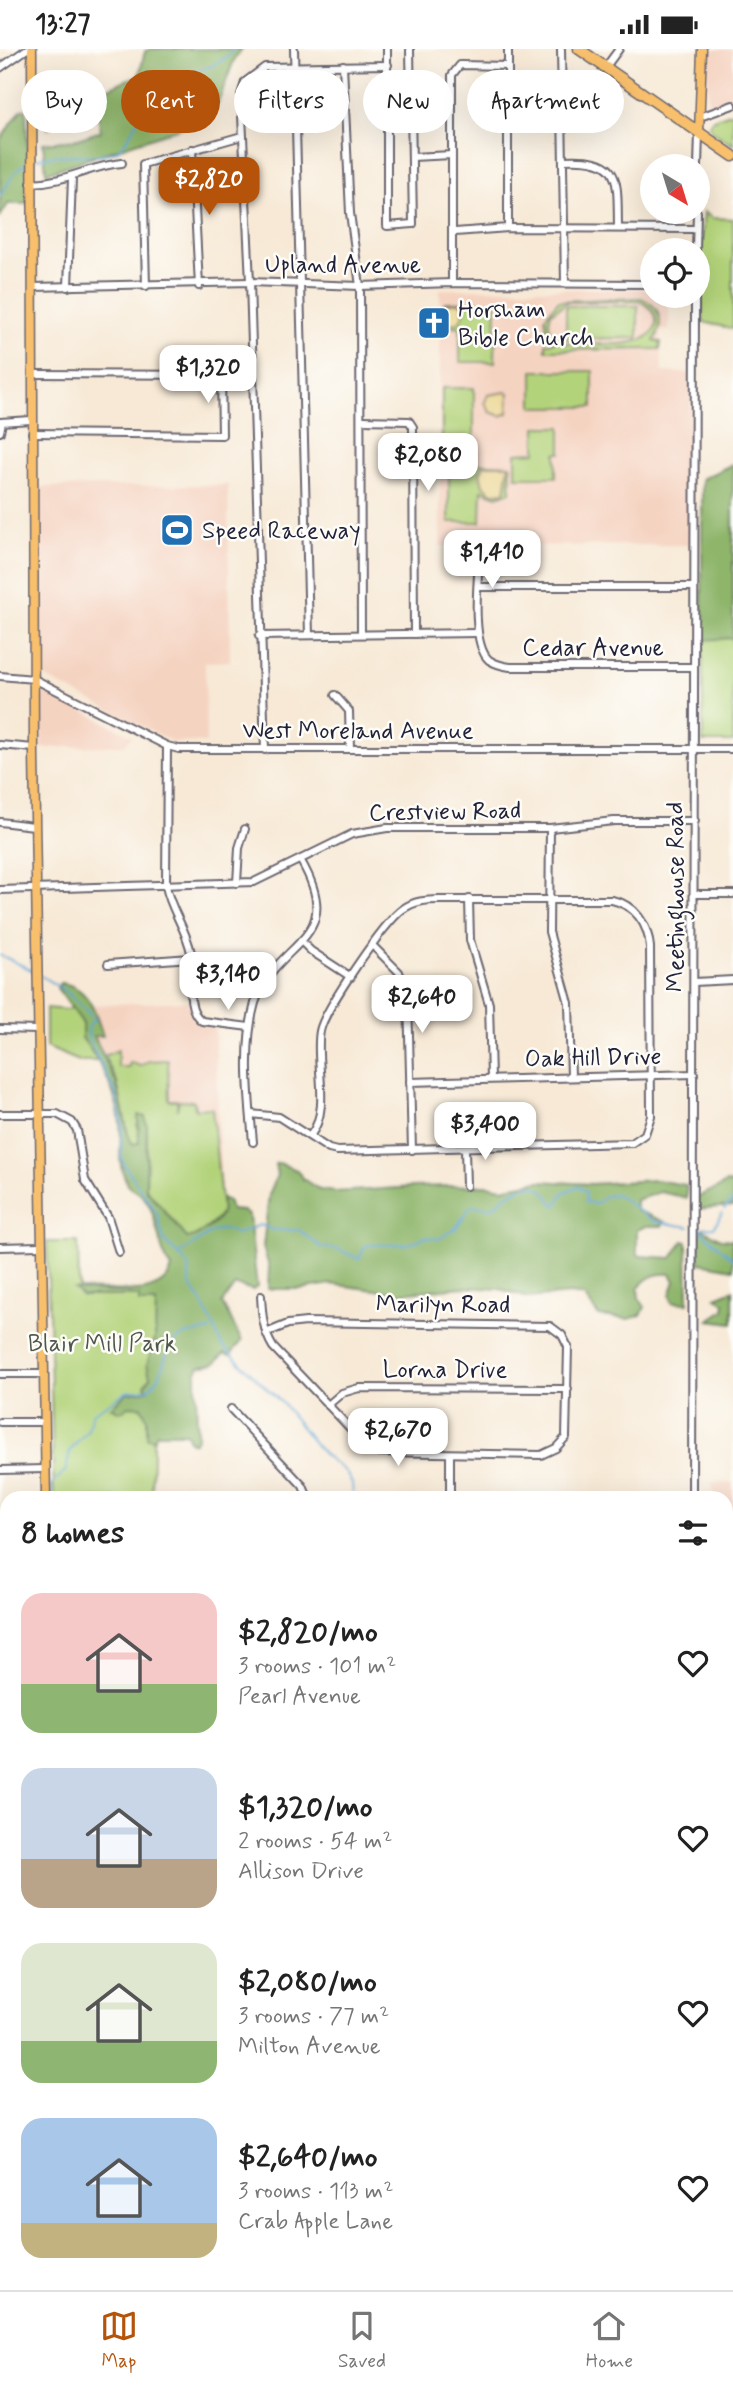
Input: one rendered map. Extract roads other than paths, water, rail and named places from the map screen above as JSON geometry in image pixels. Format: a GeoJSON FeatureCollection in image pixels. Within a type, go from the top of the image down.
{"type":"FeatureCollection","features":[{"type":"Feature","properties":{"kind":"highway"},"geometry":{"type":"LineString","coordinates":[[579,49],[733,156]]}},
{"type":"Feature","properties":{"kind":"main road"},"geometry":{"type":"LineString","coordinates":[[29,49],[33,287],[31,433],[34,826],[46,1491]]}},
{"type":"Feature","properties":{"kind":"main road"},"geometry":{"type":"LineString","coordinates":[[699,133],[700,50]]}},
{"type":"Feature","properties":{"kind":"street"},"geometry":{"type":"LineString","coordinates":[[0,68],[29,49]]}},
{"type":"Feature","properties":{"kind":"street"},"geometry":{"type":"LineString","coordinates":[[294,49],[292,68],[302,285],[309,635]]}},
{"type":"Feature","properties":{"kind":"street"},"geometry":{"type":"LineString","coordinates":[[387,49],[387,226],[413,224],[410,49]]}},
{"type":"Feature","properties":{"kind":"street"},"geometry":{"type":"LineString","coordinates":[[508,49],[508,228]]}},
{"type":"Feature","properties":{"kind":"street"},"geometry":{"type":"LineString","coordinates":[[561,49],[565,283]]}},
{"type":"Feature","properties":{"kind":"street"},"geometry":{"type":"LineString","coordinates":[[606,68],[619,49]]}},
{"type":"Feature","properties":{"kind":"street"},"geometry":{"type":"LineString","coordinates":[[343,65],[349,213],[360,286],[361,635]]}},
{"type":"Feature","properties":{"kind":"street"},"geometry":{"type":"LineString","coordinates":[[265,750],[263,661],[259,636],[250,282],[241,95],[245,82],[265,67],[388,65]]}},
{"type":"Feature","properties":{"kind":"street"},"geometry":{"type":"LineString","coordinates":[[452,283],[452,75],[460,65],[508,66]]}},
{"type":"Feature","properties":{"kind":"street"},"geometry":{"type":"LineString","coordinates":[[701,117],[733,105]]}},
{"type":"Feature","properties":{"kind":"street"},"geometry":{"type":"LineString","coordinates":[[698,154],[699,133]]}},
{"type":"Feature","properties":{"kind":"street"},"geometry":{"type":"LineString","coordinates":[[146,286],[143,165],[242,136]]}},
{"type":"Feature","properties":{"kind":"street"},"geometry":{"type":"LineString","coordinates":[[192,149],[199,286]]}},
{"type":"Feature","properties":{"kind":"street"},"geometry":{"type":"LineString","coordinates":[[412,157],[452,155]]}},
{"type":"Feature","properties":{"kind":"street"},"geometry":{"type":"LineString","coordinates":[[564,160],[599,161],[610,171],[617,184],[618,227]]}},
{"type":"Feature","properties":{"kind":"street"},"geometry":{"type":"LineString","coordinates":[[31,183],[57,183],[96,167],[122,163]]}},
{"type":"Feature","properties":{"kind":"street"},"geometry":{"type":"LineString","coordinates":[[68,287],[72,178]]}},
{"type":"Feature","properties":{"kind":"street"},"geometry":{"type":"LineString","coordinates":[[696,224],[696,238]]}},
{"type":"Feature","properties":{"kind":"street"},"geometry":{"type":"LineString","coordinates":[[454,232],[508,228],[696,229]]}},
{"type":"Feature","properties":{"kind":"street","name":"Upland Avenue"},"geometry":{"type":"LineString","coordinates":[[33,287],[199,286],[250,282],[360,286],[452,283],[640,284]]}},
{"type":"Feature","properties":{"kind":"street","name":"Meetinghouse Road"},"geometry":{"type":"LineString","coordinates":[[692,1491],[695,308]]}},
{"type":"Feature","properties":{"kind":"street"},"geometry":{"type":"LineString","coordinates":[[31,433],[222,435],[221,375],[32,374]]}},
{"type":"Feature","properties":{"kind":"street"},"geometry":{"type":"LineString","coordinates":[[0,432],[1,422],[32,420]]}},
{"type":"Feature","properties":{"kind":"street"},"geometry":{"type":"LineString","coordinates":[[362,420],[409,421],[413,427],[414,634]]}},
{"type":"Feature","properties":{"kind":"street"},"geometry":{"type":"LineString","coordinates":[[259,636],[478,633],[480,546]]}},
{"type":"Feature","properties":{"kind":"street"},"geometry":{"type":"LineString","coordinates":[[479,587],[694,587]]}},
{"type":"Feature","properties":{"kind":"street","name":"Cedar Avenue"},"geometry":{"type":"LineString","coordinates":[[478,633],[489,660],[504,666],[694,667]]}},
{"type":"Feature","properties":{"kind":"street","name":"West Moreland Avenue"},"geometry":{"type":"LineString","coordinates":[[0,675],[34,679],[167,746],[265,750],[733,749]]}},
{"type":"Feature","properties":{"kind":"street"},"geometry":{"type":"LineString","coordinates":[[335,695],[349,711],[350,749]]}},
{"type":"Feature","properties":{"kind":"street"},"geometry":{"type":"LineString","coordinates":[[0,745],[34,748]]}},
{"type":"Feature","properties":{"kind":"street"},"geometry":{"type":"LineString","coordinates":[[167,746],[166,886],[169,904],[191,958],[192,1008],[202,1021],[249,1027]]}},
{"type":"Feature","properties":{"kind":"street","name":"Crestview Road"},"geometry":{"type":"LineString","coordinates":[[0,890],[166,886],[237,883],[263,879],[352,834],[387,828],[550,828],[614,821],[695,821]]}},
{"type":"Feature","properties":{"kind":"street"},"geometry":{"type":"LineString","coordinates":[[0,822],[34,826]]}},
{"type":"Feature","properties":{"kind":"street"},"geometry":{"type":"LineString","coordinates":[[550,828],[550,941],[569,1003],[571,1077]]}},
{"type":"Feature","properties":{"kind":"street"},"geometry":{"type":"LineString","coordinates":[[237,883],[239,848],[245,829]]}},
{"type":"Feature","properties":{"kind":"street"},"geometry":{"type":"LineString","coordinates":[[253,1142],[249,1027],[261,988],[275,968],[314,926],[316,894],[301,861]]}},
{"type":"Feature","properties":{"kind":"street"},"geometry":{"type":"LineString","coordinates":[[695,894],[733,894]]}},
{"type":"Feature","properties":{"kind":"street"},"geometry":{"type":"LineString","coordinates":[[468,899],[470,940],[489,1004],[491,1078]]}},
{"type":"Feature","properties":{"kind":"street"},"geometry":{"type":"LineString","coordinates":[[251,1114],[279,1117],[310,1136],[337,1151],[632,1143],[645,1134],[651,1121],[650,947],[645,924],[629,907],[612,900],[468,899],[410,905],[391,918],[321,1026],[319,1119],[310,1136]]}},
{"type":"Feature","properties":{"kind":"street"},"geometry":{"type":"LineString","coordinates":[[301,941],[351,977]]}},
{"type":"Feature","properties":{"kind":"street"},"geometry":{"type":"LineString","coordinates":[[372,944],[395,966],[408,997],[412,1150]]}},
{"type":"Feature","properties":{"kind":"street"},"geometry":{"type":"LineString","coordinates":[[108,964],[191,958]]}},
{"type":"Feature","properties":{"kind":"street"},"geometry":{"type":"LineString","coordinates":[[694,982],[733,980]]}},
{"type":"Feature","properties":{"kind":"street"},"geometry":{"type":"LineString","coordinates":[[0,1029],[38,1030]]}},
{"type":"Feature","properties":{"kind":"street","name":"Oak Hill Drive"},"geometry":{"type":"LineString","coordinates":[[410,1082],[694,1075]]}},
{"type":"Feature","properties":{"kind":"street"},"geometry":{"type":"LineString","coordinates":[[0,1114],[40,1114],[66,1118],[76,1130],[85,1180],[108,1217],[119,1252]]}},
{"type":"Feature","properties":{"kind":"street"},"geometry":{"type":"LineString","coordinates":[[465,1149],[466,1185]]}},
{"type":"Feature","properties":{"kind":"street"},"geometry":{"type":"LineString","coordinates":[[0,1247],[40,1246]]}},
{"type":"Feature","properties":{"kind":"street"},"geometry":{"type":"LineString","coordinates":[[261,1296],[266,1332]]}},
{"type":"Feature","properties":{"kind":"street","name":"Marilyn Road"},"geometry":{"type":"LineString","coordinates":[[306,1322],[545,1325],[559,1332],[566,1343],[568,1431],[563,1441],[552,1451],[541,1455],[450,1456],[379,1452],[366,1445],[273,1347],[266,1332],[288,1324],[306,1322]]}},
{"type":"Feature","properties":{"kind":"street"},"geometry":{"type":"LineString","coordinates":[[0,1374],[43,1374]]}},
{"type":"Feature","properties":{"kind":"street","name":"Lorna Drive"},"geometry":{"type":"LineString","coordinates":[[328,1405],[342,1393],[359,1388],[568,1389]]}},
{"type":"Feature","properties":{"kind":"street"},"geometry":{"type":"LineString","coordinates":[[231,1409],[303,1486],[305,1491]]}},
{"type":"Feature","properties":{"kind":"street"},"geometry":{"type":"LineString","coordinates":[[0,1422],[44,1422]]}},
{"type":"Feature","properties":{"kind":"street"},"geometry":{"type":"LineString","coordinates":[[450,1456],[450,1491]]}},
{"type":"Feature","properties":{"kind":"street"},"geometry":{"type":"LineString","coordinates":[[0,1470],[45,1469]]}},
{"type":"Feature","properties":{"kind":"waterway"},"geometry":{"type":"LineString","coordinates":[[36,159],[116,151],[125,142],[155,93],[175,80],[216,64],[235,49]]}},
{"type":"Feature","properties":{"kind":"waterway"},"geometry":{"type":"LineString","coordinates":[[0,195],[14,173],[27,163]]}},
{"type":"Feature","properties":{"kind":"waterway"},"geometry":{"type":"LineString","coordinates":[[0,955],[34,971]]}},
{"type":"Feature","properties":{"kind":"waterway"},"geometry":{"type":"LineString","coordinates":[[41,976],[67,992],[95,1019],[88,1027],[89,1040],[115,1092],[122,1124],[121,1157],[157,1213],[164,1241],[188,1264],[190,1285],[202,1302],[222,1345],[282,1403],[323,1454],[346,1472],[353,1491]]}},
{"type":"Feature","properties":{"kind":"waterway"},"geometry":{"type":"LineString","coordinates":[[180,1253],[214,1231],[229,1230],[237,1234],[260,1225],[274,1230],[299,1230],[321,1247],[338,1249],[359,1259],[365,1246],[409,1244],[425,1237],[439,1239],[455,1229],[471,1206],[493,1207],[508,1194],[528,1186],[541,1189],[556,1206],[563,1193],[578,1186],[586,1192],[586,1202],[596,1204],[606,1196],[616,1194],[653,1221],[689,1227]]}},
{"type":"Feature","properties":{"kind":"waterway"},"geometry":{"type":"LineString","coordinates":[[724,1209],[733,1200]]}},
{"type":"Feature","properties":{"kind":"waterway"},"geometry":{"type":"LineString","coordinates":[[700,1228],[714,1227],[722,1213]]}},
{"type":"Feature","properties":{"kind":"waterway"},"geometry":{"type":"LineString","coordinates":[[698,1228],[733,1259]]}},
{"type":"Feature","properties":{"kind":"waterway"},"geometry":{"type":"LineString","coordinates":[[51,1491],[52,1484],[66,1470],[70,1451],[88,1430],[92,1413],[128,1391],[149,1389],[159,1377],[170,1345],[184,1335],[210,1330]]}},
{"type":"Feature","properties":{"kind":"place","name":"Horsham Bible Church"},"geometry":{"type":"Point","coordinates":[434,323]}},
{"type":"Feature","properties":{"kind":"place","name":"Speed Raceway"},"geometry":{"type":"Point","coordinates":[177,530]}},
{"type":"Feature","properties":{"kind":"park label","name":"Blair Mill Park"},"geometry":{"type":"Point","coordinates":[102,1343]}}]}
